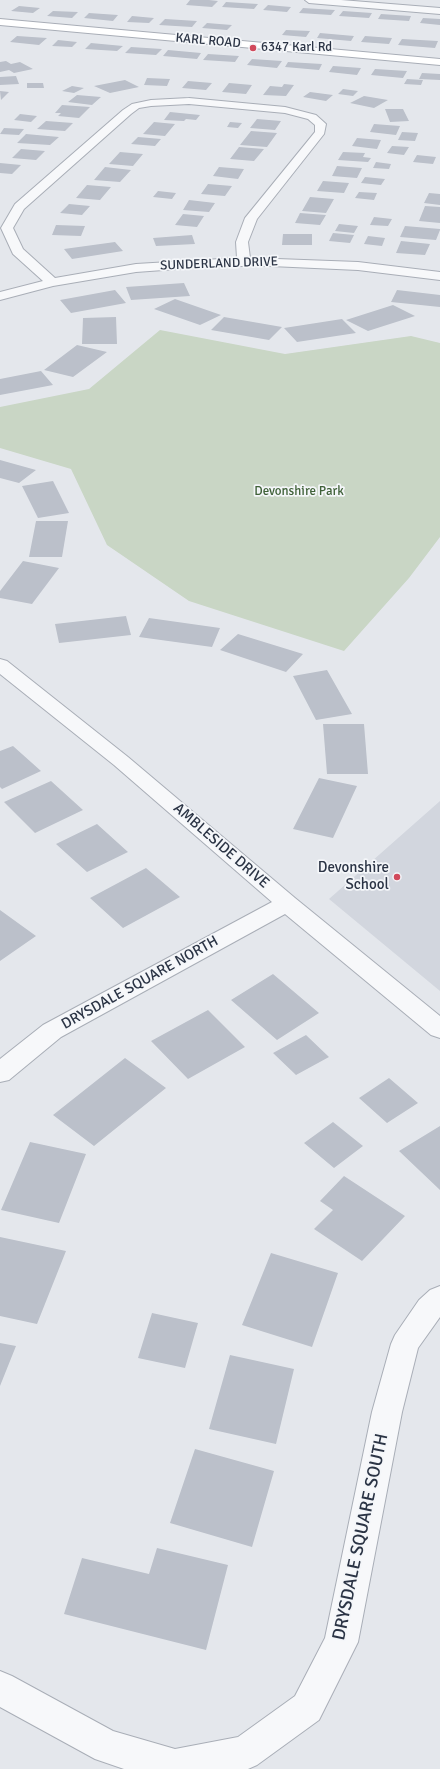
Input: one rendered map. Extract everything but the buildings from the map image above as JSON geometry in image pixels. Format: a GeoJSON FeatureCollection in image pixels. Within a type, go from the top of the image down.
{"type":"FeatureCollection","features":[{"type":"Feature","properties":{"kind":"street"},"geometry":{"type":"LineString","coordinates":[[309,0],[440,11]]}},
{"type":"Feature","properties":{"kind":"street","name":"KARL ROAD"},"geometry":{"type":"LineString","coordinates":[[0,22],[440,62]]}},
{"type":"Feature","properties":{"kind":"street"},"geometry":{"type":"LineString","coordinates":[[52,282],[18,251],[7,228],[19,207],[127,112],[136,106],[151,103],[189,101],[285,110],[312,117],[321,124],[320,132],[251,218],[242,242],[244,262]]}},
{"type":"Feature","properties":{"kind":"street","name":"SUNDERLAND DRIVE"},"geometry":{"type":"LineString","coordinates":[[0,296],[52,282],[136,268],[244,262],[358,266],[440,276]]}},
{"type":"Feature","properties":{"kind":"street","name":"AMBLESIDE DRIVE"},"geometry":{"type":"LineString","coordinates":[[0,665],[122,761],[287,903],[440,1029]]}},
{"type":"Feature","properties":{"kind":"street","name":"DRYSDALE SQUARE NORTH"},"geometry":{"type":"LineString","coordinates":[[0,1073],[52,1031],[287,903]]}},
{"type":"Feature","properties":{"kind":"street","name":"DRYSDALE SQUARE SOUTH"},"geometry":{"type":"LineString","coordinates":[[0,1688],[107,1747],[175,1766],[246,1753],[307,1708],[341,1642],[388,1412],[405,1344],[430,1309],[440,1298]]}},
{"type":"Feature","properties":{"kind":"shaded area","name":"Devonshire School"},"geometry":{"type":"Polygon","coordinates":[[[440,801],[440,991],[329,899],[440,801]]]}},
{"type":"Feature","properties":{"kind":"green space","name":"Devonshire Park"},"geometry":{"type":"Polygon","coordinates":[[[160,330],[285,354],[411,336],[440,343],[440,537],[409,578],[344,651],[189,601],[107,545],[71,469],[0,448],[0,407],[89,389],[160,330]]]}},
{"type":"Feature","properties":{"kind":"place","name":"6347 Karl Rd"},"geometry":{"type":"Point","coordinates":[253,48]}},
{"type":"Feature","properties":{"kind":"place","name":"Devonshire School"},"geometry":{"type":"Point","coordinates":[397,877]}}]}
